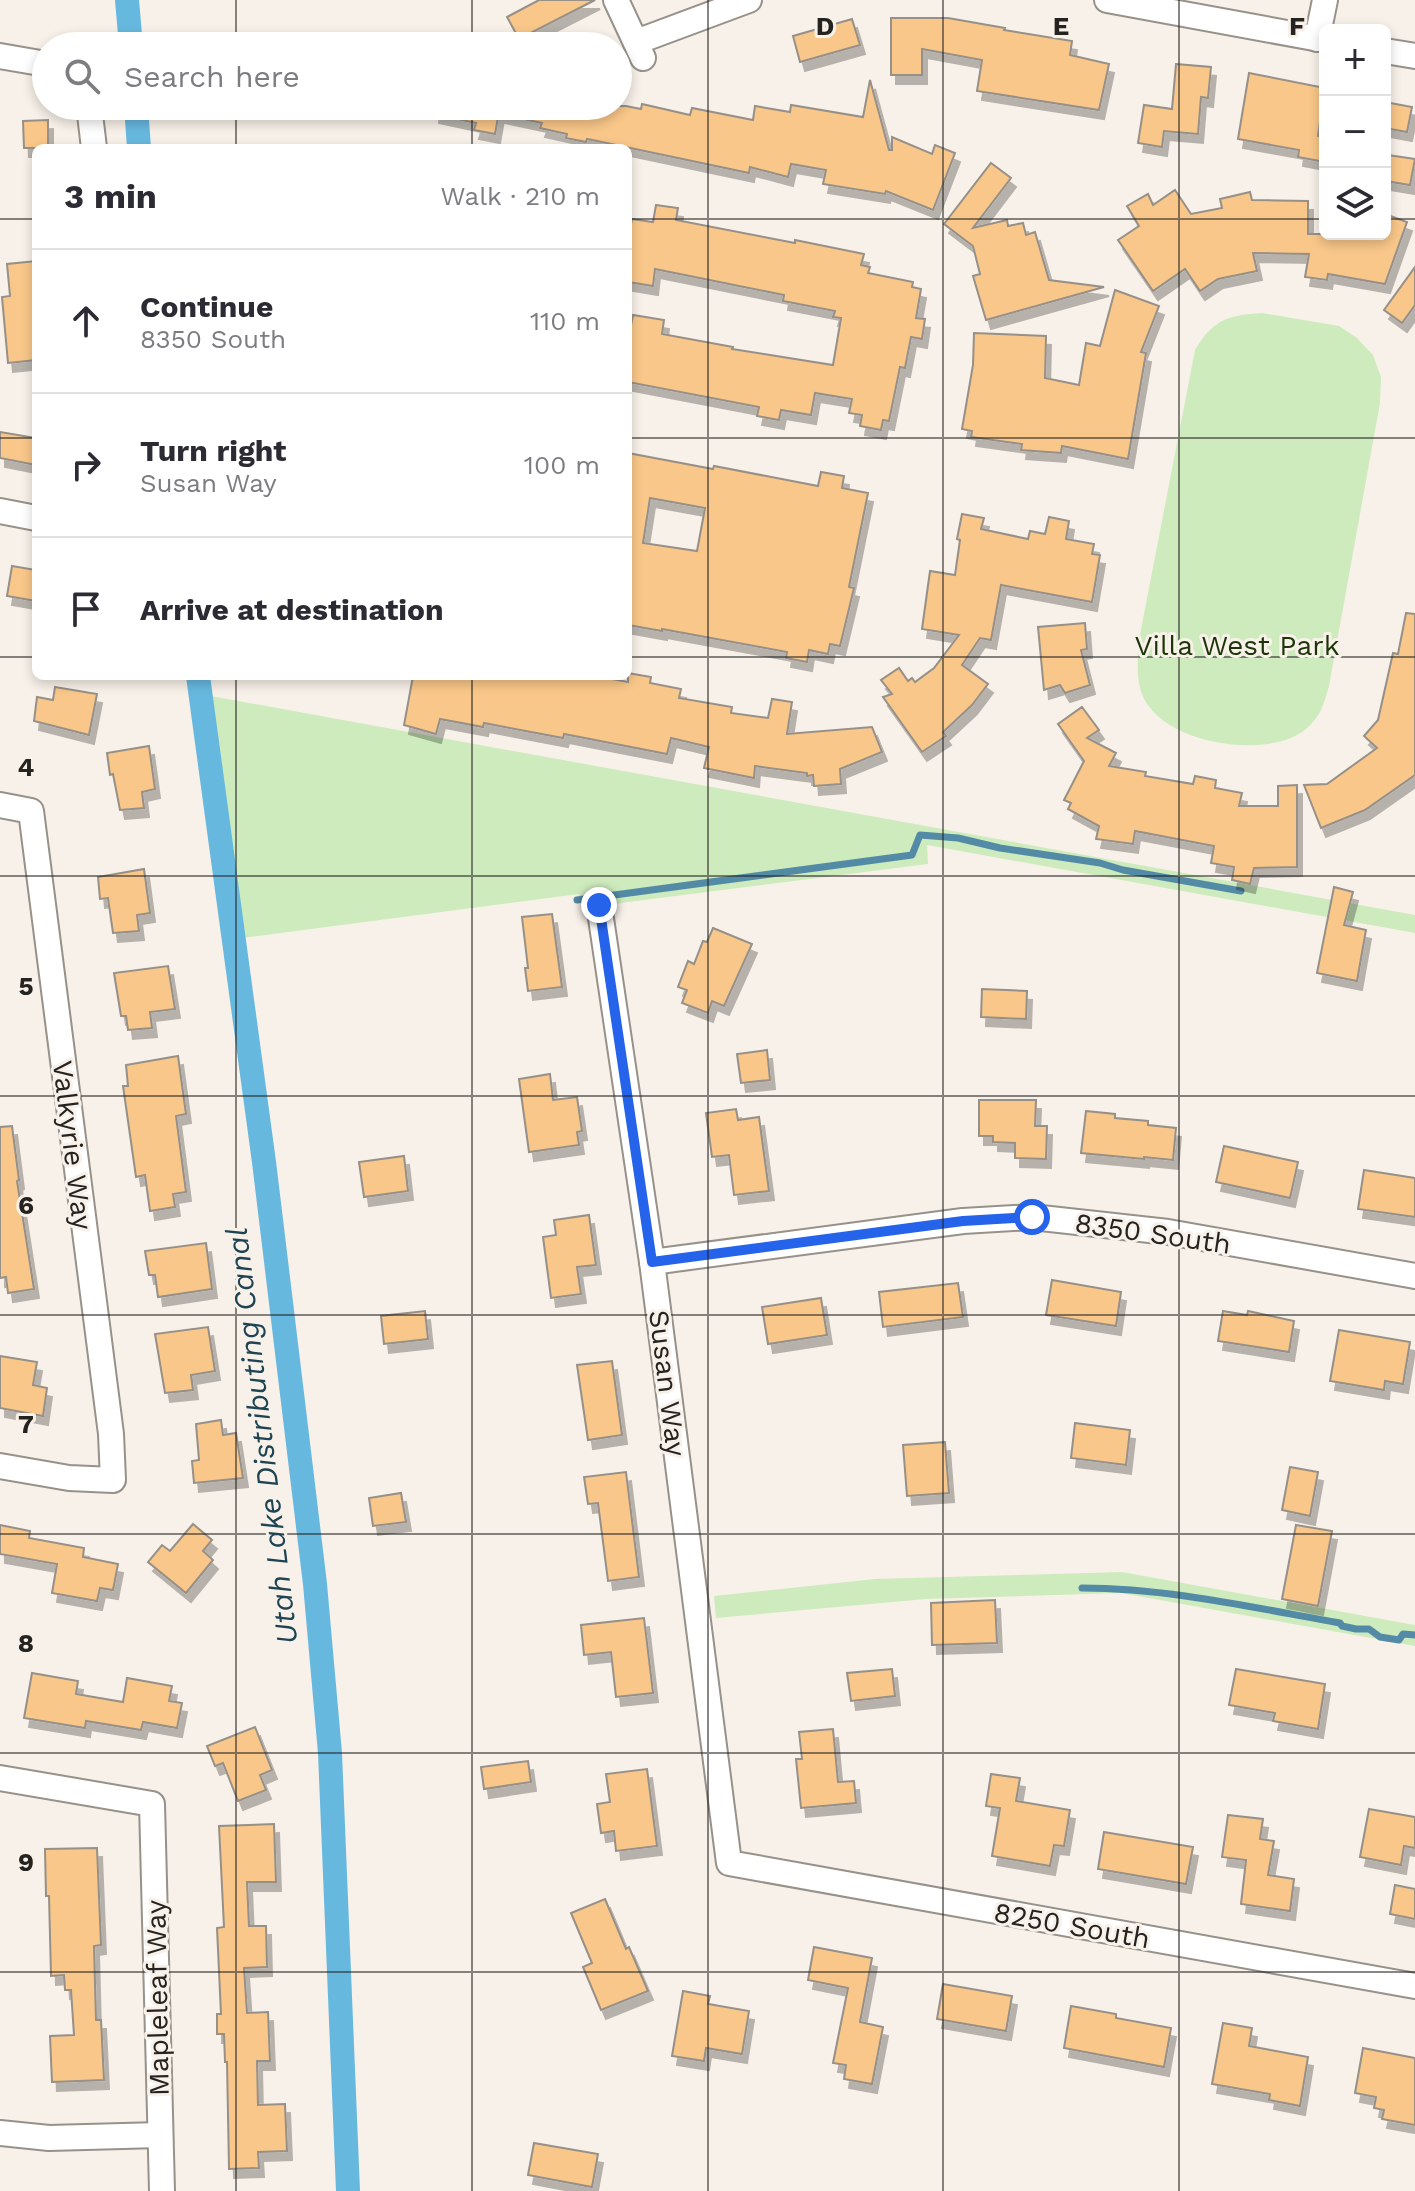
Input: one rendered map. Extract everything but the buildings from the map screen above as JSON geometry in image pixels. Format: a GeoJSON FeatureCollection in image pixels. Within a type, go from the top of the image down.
{"type":"FeatureCollection","features":[{"type":"Feature","properties":{"kind":"street"},"geometry":{"type":"LineString","coordinates":[[616,0],[631,32]]}},
{"type":"Feature","properties":{"kind":"street"},"geometry":{"type":"LineString","coordinates":[[632,35],[639,50],[749,0]]}},
{"type":"Feature","properties":{"kind":"street"},"geometry":{"type":"LineString","coordinates":[[1107,0],[1319,40]]}},
{"type":"Feature","properties":{"kind":"street"},"geometry":{"type":"LineString","coordinates":[[1323,24],[1325,0]]}},
{"type":"Feature","properties":{"kind":"street"},"geometry":{"type":"LineString","coordinates":[[1391,52],[1415,56]]}},
{"type":"Feature","properties":{"kind":"street"},"geometry":{"type":"LineString","coordinates":[[0,56],[32,62]]}},
{"type":"Feature","properties":{"kind":"street"},"geometry":{"type":"LineString","coordinates":[[91,120],[94,144]]}},
{"type":"Feature","properties":{"kind":"street"},"geometry":{"type":"LineString","coordinates":[[0,511],[32,517]]}},
{"type":"Feature","properties":{"kind":"street","name":"Valkyrie Way"},"geometry":{"type":"LineString","coordinates":[[0,805],[31,811],[111,1434],[113,1480],[69,1478],[0,1466]]}},
{"type":"Feature","properties":{"kind":"street","name":"Susan Way"},"geometry":{"type":"LineString","coordinates":[[599,905],[652,1262],[729,1863]]}},
{"type":"Feature","properties":{"kind":"street","name":"8350 South"},"geometry":{"type":"LineString","coordinates":[[652,1262],[963,1221],[1032,1217],[1168,1232],[1415,1276]]}},
{"type":"Feature","properties":{"kind":"street","name":"Mapleleaf Way"},"geometry":{"type":"LineString","coordinates":[[0,1778],[152,1804],[162,2191]]}},
{"type":"Feature","properties":{"kind":"street","name":"8250 South"},"geometry":{"type":"LineString","coordinates":[[729,1863],[1415,1986]]}},
{"type":"Feature","properties":{"kind":"street"},"geometry":{"type":"LineString","coordinates":[[0,2133],[49,2138],[160,2135]]}},
{"type":"Feature","properties":{"kind":"green space","name":"Villa West Park"},"geometry":{"type":"Polygon","coordinates":[[[1262,313],[1339,326],[1357,338],[1373,355],[1381,377],[1380,403],[1329,686],[1319,714],[1306,729],[1289,739],[1242,745],[1192,735],[1170,725],[1153,711],[1140,688],[1138,645],[1195,350],[1208,332],[1222,321],[1239,315],[1262,313]]]}},
{"type":"Feature","properties":{"kind":"green space"},"geometry":{"type":"Polygon","coordinates":[[[211,696],[1415,915],[1415,933],[927,845],[928,864],[581,908],[579,894],[242,938],[211,696]]]}},
{"type":"Feature","properties":{"kind":"green space"},"geometry":{"type":"Polygon","coordinates":[[[1122,1572],[1415,1625],[1415,1646],[1121,1593],[926,1599],[716,1618],[714,1596],[875,1579],[1122,1572]]]}},
{"type":"Feature","properties":{"kind":"waterway","name":"Utah Lake Distributing Canal"},"geometry":{"type":"LineString","coordinates":[[127,0],[130,32]]}},
{"type":"Feature","properties":{"kind":"waterway","name":"Utah Lake Distributing Canal"},"geometry":{"type":"LineString","coordinates":[[137,120],[139,144]]}},
{"type":"Feature","properties":{"kind":"waterway","name":"Utah Lake Distributing Canal"},"geometry":{"type":"LineString","coordinates":[[199,680],[264,1162],[315,1584],[330,1753],[348,2191]]}},
{"type":"Feature","properties":{"kind":"waterway"},"geometry":{"type":"LineString","coordinates":[[577,900],[912,855],[920,835],[958,838],[1241,891]]}},
{"type":"Feature","properties":{"kind":"waterway"},"geometry":{"type":"LineString","coordinates":[[1082,1588],[1147,1591],[1211,1600],[1369,1629],[1380,1637],[1399,1640],[1403,1634],[1415,1635]]}},
{"type":"Feature","properties":{"kind":"route"},"geometry":{"type":"LineString","coordinates":[[599,905],[652,1262],[963,1221],[1032,1217]]}}]}
